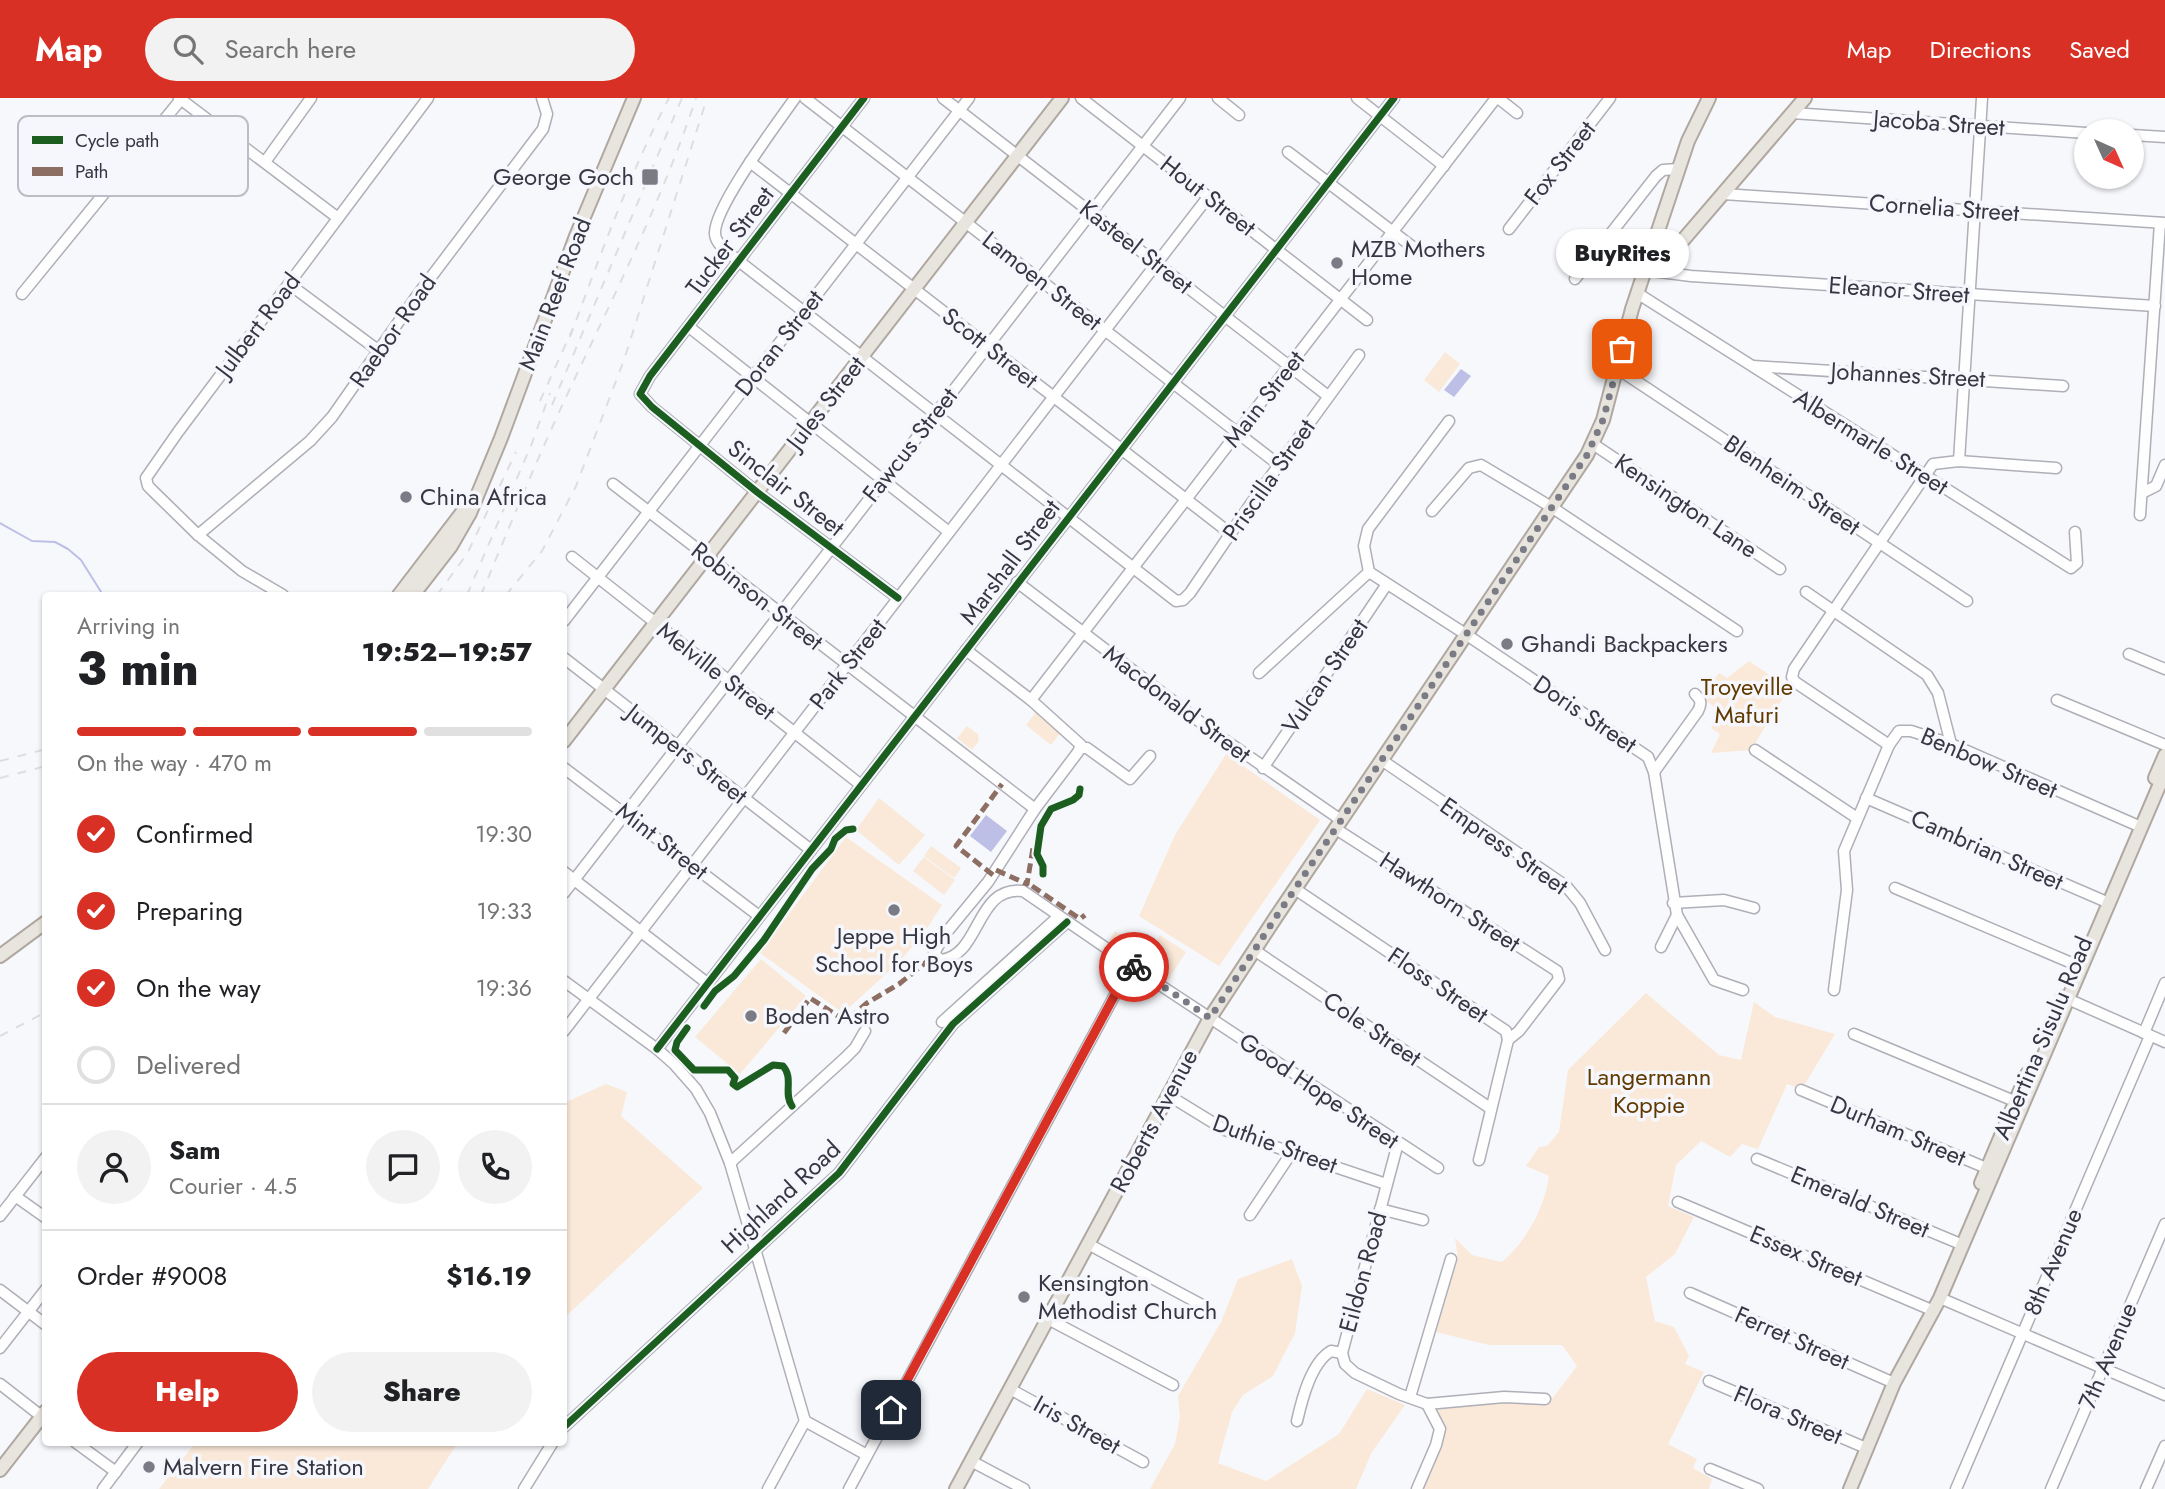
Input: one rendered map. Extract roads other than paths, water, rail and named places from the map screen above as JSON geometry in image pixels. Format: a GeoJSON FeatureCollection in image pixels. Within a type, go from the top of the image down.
{"type":"FeatureCollection","features":[{"type":"Feature","properties":{"kind":"main road","name":"Main Reef Road"},"geometry":{"type":"LineString","coordinates":[[415,592],[461,530],[501,438],[576,236],[634,98]]}},
{"type":"Feature","properties":{"kind":"main road","name":"Jules Street"},"geometry":{"type":"LineString","coordinates":[[567,737],[1062,98]]}},
{"type":"Feature","properties":{"kind":"main road","name":"Roberts Avenue"},"geometry":{"type":"LineString","coordinates":[[956,1489],[1210,1018],[1553,508],[1593,444],[1618,369],[1652,246],[1693,128],[1709,98]]}},
{"type":"Feature","properties":{"kind":"main road"},"geometry":{"type":"LineString","coordinates":[[1652,246],[1671,247],[1678,244],[1805,98]]}},
{"type":"Feature","properties":{"kind":"main road","name":"Main Reef Road"},"geometry":{"type":"LineString","coordinates":[[401,592],[478,491]]}},
{"type":"Feature","properties":{"kind":"main road","name":"Albertina Sisulu Road"},"geometry":{"type":"LineString","coordinates":[[1850,1489],[1894,1383],[1927,1322],[2163,771],[2165,755]]}},
{"type":"Feature","properties":{"kind":"main road"},"geometry":{"type":"LineString","coordinates":[[0,956],[42,925]]}},
{"type":"Feature","properties":{"kind":"main road","name":"Albertina Sisulu Road"},"geometry":{"type":"LineString","coordinates":[[1931,1309],[1940,1298],[1959,1244]]}},
{"type":"Feature","properties":{"kind":"main road"},"geometry":{"type":"LineString","coordinates":[[0,1470],[42,1418]]}},
{"type":"Feature","properties":{"kind":"street"},"geometry":{"type":"LineString","coordinates":[[265,162],[312,98]]}},
{"type":"Feature","properties":{"kind":"street","name":"Julbert Road"},"geometry":{"type":"LineString","coordinates":[[198,535],[146,482],[149,472],[428,98]]}},
{"type":"Feature","properties":{"kind":"street","name":"Raebor Road"},"geometry":{"type":"LineString","coordinates":[[198,535],[310,441],[332,417],[416,296],[543,129],[547,114],[542,98]]}},
{"type":"Feature","properties":{"kind":"street"},"geometry":{"type":"LineString","coordinates":[[795,98],[750,162],[722,213],[716,228],[720,245],[1133,568]]}},
{"type":"Feature","properties":{"kind":"street","name":"Lamoen Street"},"geometry":{"type":"LineString","coordinates":[[805,98],[1279,465]]}},
{"type":"Feature","properties":{"kind":"street","name":"Tucker Street"},"geometry":{"type":"LineString","coordinates":[[652,407],[641,397],[643,386],[864,98]]}},
{"type":"Feature","properties":{"kind":"street","name":"Kasteel Street"},"geometry":{"type":"LineString","coordinates":[[943,98],[1328,396]]}},
{"type":"Feature","properties":{"kind":"street","name":"Doran Street"},"geometry":{"type":"LineString","coordinates":[[567,617],[969,98]]}},
{"type":"Feature","properties":{"kind":"street","name":"Hout Street"},"geometry":{"type":"LineString","coordinates":[[1081,98],[1367,320]]}},
{"type":"Feature","properties":{"kind":"street","name":"Fawcus Street"},"geometry":{"type":"LineString","coordinates":[[567,889],[1180,98]]}},
{"type":"Feature","properties":{"kind":"street"},"geometry":{"type":"LineString","coordinates":[[1218,98],[1239,115]]}},
{"type":"Feature","properties":{"kind":"street"},"geometry":{"type":"LineString","coordinates":[[1357,98],[1444,166]]}},
{"type":"Feature","properties":{"kind":"street","name":"Marshall Street"},"geometry":{"type":"LineString","coordinates":[[657,1049],[1394,98]]}},
{"type":"Feature","properties":{"kind":"street"},"geometry":{"type":"LineString","coordinates":[[1497,98],[1517,113]]}},
{"type":"Feature","properties":{"kind":"street","name":"Main Street"},"geometry":{"type":"LineString","coordinates":[[1031,700],[1497,98]]}},
{"type":"Feature","properties":{"kind":"street","name":"Fox Street"},"geometry":{"type":"LineString","coordinates":[[1509,229],[1610,98]]}},
{"type":"Feature","properties":{"kind":"street"},"geometry":{"type":"LineString","coordinates":[[1959,461],[1982,98]]}},
{"type":"Feature","properties":{"kind":"street"},"geometry":{"type":"LineString","coordinates":[[167,116],[181,99],[204,116]]}},
{"type":"Feature","properties":{"kind":"street","name":"Jacoba Street"},"geometry":{"type":"LineString","coordinates":[[1792,113],[2074,132]]}},
{"type":"Feature","properties":{"kind":"street"},"geometry":{"type":"LineString","coordinates":[[2144,136],[2165,137]]}},
{"type":"Feature","properties":{"kind":"street"},"geometry":{"type":"LineString","coordinates":[[248,149],[338,218]]}},
{"type":"Feature","properties":{"kind":"street"},"geometry":{"type":"LineString","coordinates":[[1288,152],[1418,251]]}},
{"type":"Feature","properties":{"kind":"street","name":"Scott Street"},"geometry":{"type":"LineString","coordinates":[[750,162],[1231,534]]}},
{"type":"Feature","properties":{"kind":"street"},"geometry":{"type":"LineString","coordinates":[[1574,279],[1656,176],[1663,170],[1678,169]]}},
{"type":"Feature","properties":{"kind":"street","name":"Cornelia Street"},"geometry":{"type":"LineString","coordinates":[[1723,194],[2162,223]]}},
{"type":"Feature","properties":{"kind":"street"},"geometry":{"type":"LineString","coordinates":[[22,294],[102,196]]}},
{"type":"Feature","properties":{"kind":"street","name":"Park Street"},"geometry":{"type":"LineString","coordinates":[[567,1027],[1208,197]]}},
{"type":"Feature","properties":{"kind":"street"},"geometry":{"type":"LineString","coordinates":[[2140,515],[2162,223]]}},
{"type":"Feature","properties":{"kind":"street","name":"Eleanor Street"},"geometry":{"type":"LineString","coordinates":[[1644,270],[1691,276],[2155,306]]}},
{"type":"Feature","properties":{"kind":"street"},"geometry":{"type":"LineString","coordinates":[[289,284],[379,351]]}},
{"type":"Feature","properties":{"kind":"street","name":"Albermarle Street"},"geometry":{"type":"LineString","coordinates":[[1637,293],[2071,568],[2077,563],[2075,531]]}},
{"type":"Feature","properties":{"kind":"street"},"geometry":{"type":"LineString","coordinates":[[689,327],[949,532]]}},
{"type":"Feature","properties":{"kind":"street"},"geometry":{"type":"LineString","coordinates":[[2152,340],[2165,341]]}},
{"type":"Feature","properties":{"kind":"street","name":"Priscilla Street"},"geometry":{"type":"LineString","coordinates":[[1133,568],[1176,601],[1183,600],[1359,355]]}},
{"type":"Feature","properties":{"kind":"street","name":"Johannes Street"},"geometry":{"type":"LineString","coordinates":[[1752,366],[2063,386]]}},
{"type":"Feature","properties":{"kind":"street","name":"Blenheim Street"},"geometry":{"type":"LineString","coordinates":[[1618,369],[1966,601]]}},
{"type":"Feature","properties":{"kind":"street","name":"Sinclair Street"},"geometry":{"type":"LineString","coordinates":[[652,407],[757,492],[898,598]]}},
{"type":"Feature","properties":{"kind":"street"},"geometry":{"type":"LineString","coordinates":[[1259,673],[1369,572],[1364,546],[1368,528],[1450,421]]}},
{"type":"Feature","properties":{"kind":"street","name":"Kensington Lane"},"geometry":{"type":"LineString","coordinates":[[1593,444],[1780,569]]}},
{"type":"Feature","properties":{"kind":"street"},"geometry":{"type":"LineString","coordinates":[[1835,611],[1935,463],[1959,461],[2056,468]]}},
{"type":"Feature","properties":{"kind":"street"},"geometry":{"type":"LineString","coordinates":[[1432,511],[1469,468],[1478,465],[1553,508],[1737,631]]}},
{"type":"Feature","properties":{"kind":"street"},"geometry":{"type":"LineString","coordinates":[[2142,493],[2156,486],[2165,465]]}},
{"type":"Feature","properties":{"kind":"street","name":"Robinson Street"},"geometry":{"type":"LineString","coordinates":[[613,484],[1035,809]]}},
{"type":"Feature","properties":{"kind":"street"},"geometry":{"type":"LineString","coordinates":[[198,535],[255,580],[278,592]]}},
{"type":"Feature","properties":{"kind":"street","name":"Melville Street"},"geometry":{"type":"LineString","coordinates":[[572,557],[861,785]]}},
{"type":"Feature","properties":{"kind":"street","name":"Doris Street"},"geometry":{"type":"LineString","coordinates":[[1369,572],[1648,757],[1654,772],[1677,915],[1714,980],[1743,990]]}},
{"type":"Feature","properties":{"kind":"street","name":"Macdonald Street"},"geometry":{"type":"LineString","coordinates":[[1017,582],[1339,824]]}},
{"type":"Feature","properties":{"kind":"street","name":"Vulcan Street"},"geometry":{"type":"LineString","coordinates":[[1263,768],[1387,584]]}},
{"type":"Feature","properties":{"kind":"street"},"geometry":{"type":"LineString","coordinates":[[1806,592],[1927,676],[1938,693],[1951,744]]}},
{"type":"Feature","properties":{"kind":"street","name":"Benbow Street"},"geometry":{"type":"LineString","coordinates":[[1835,611],[1792,675],[1795,682],[1889,746],[1899,732],[1907,730],[1951,744],[2138,826]]}},
{"type":"Feature","properties":{"kind":"street"},"geometry":{"type":"LineString","coordinates":[[967,650],[1080,743],[1080,748],[1035,809]]}},
{"type":"Feature","properties":{"kind":"street"},"geometry":{"type":"LineString","coordinates":[[2129,654],[2165,669]]}},
{"type":"Feature","properties":{"kind":"street","name":"Jumpers Street"},"geometry":{"type":"LineString","coordinates":[[567,660],[811,850]]}},
{"type":"Feature","properties":{"kind":"street"},"geometry":{"type":"LineString","coordinates":[[1654,772],[1698,711],[1701,704],[1695,694]]}},
{"type":"Feature","properties":{"kind":"street"},"geometry":{"type":"LineString","coordinates":[[2057,700],[2165,745]]}},
{"type":"Feature","properties":{"kind":"street"},"geometry":{"type":"LineString","coordinates":[[1834,990],[1847,890],[1843,856],[1889,746]]}},
{"type":"Feature","properties":{"kind":"street"},"geometry":{"type":"LineString","coordinates":[[1080,748],[1087,748],[1130,779],[1150,756]]}},
{"type":"Feature","properties":{"kind":"street"},"geometry":{"type":"LineString","coordinates":[[1755,750],[1857,818]]}},
{"type":"Feature","properties":{"kind":"street","name":"Empress Street"},"geometry":{"type":"LineString","coordinates":[[1383,761],[1566,886],[1580,903],[1605,950]]}},
{"type":"Feature","properties":{"kind":"street","name":"Mint Street"},"geometry":{"type":"LineString","coordinates":[[567,770],[759,916]]}},
{"type":"Feature","properties":{"kind":"street","name":"Cambrian Street"},"geometry":{"type":"LineString","coordinates":[[1866,798],[2105,902]]}},
{"type":"Feature","properties":{"kind":"street","name":"Good Hope Street"},"geometry":{"type":"LineString","coordinates":[[1035,809],[988,882],[946,933],[934,955],[944,960],[964,947],[985,910],[1000,896],[1016,890],[1028,893],[1131,965],[1437,1168]]}},
{"type":"Feature","properties":{"kind":"street","name":"Hawthorn Street"},"geometry":{"type":"LineString","coordinates":[[1339,824],[1559,974],[1559,979],[1519,1031],[1508,1040]]}},
{"type":"Feature","properties":{"kind":"street"},"geometry":{"type":"LineString","coordinates":[[567,874],[707,983]]}},
{"type":"Feature","properties":{"kind":"street"},"geometry":{"type":"LineString","coordinates":[[1895,888],[2078,966]]}},
{"type":"Feature","properties":{"kind":"street","name":"Floss Street"},"geometry":{"type":"LineString","coordinates":[[1295,889],[1508,1034],[1479,1160]]}},
{"type":"Feature","properties":{"kind":"street"},"geometry":{"type":"LineString","coordinates":[[1673,903],[1724,900],[1755,908]]}},
{"type":"Feature","properties":{"kind":"street"},"geometry":{"type":"LineString","coordinates":[[1661,947],[1677,915]]}},
{"type":"Feature","properties":{"kind":"street"},"geometry":{"type":"LineString","coordinates":[[942,1022],[1063,919]]}},
{"type":"Feature","properties":{"kind":"street","name":"Highland Road"},"geometry":{"type":"LineString","coordinates":[[567,1424],[847,1166],[910,1078],[953,1024],[1063,919]]}},
{"type":"Feature","properties":{"kind":"street","name":"Cole Street"},"geometry":{"type":"LineString","coordinates":[[1254,950],[1490,1108]]}},
{"type":"Feature","properties":{"kind":"street"},"geometry":{"type":"LineString","coordinates":[[849,1489],[1131,965]]}},
{"type":"Feature","properties":{"kind":"street"},"geometry":{"type":"LineString","coordinates":[[567,983],[657,1049],[684,1075],[702,1099],[730,1163],[805,1421],[768,1489]]}},
{"type":"Feature","properties":{"kind":"street","name":"8th Avenue"},"geometry":{"type":"LineString","coordinates":[[1956,1489],[2147,1034],[2165,983]]}},
{"type":"Feature","properties":{"kind":"street"},"geometry":{"type":"LineString","coordinates":[[2065,997],[2165,1042]]}},
{"type":"Feature","properties":{"kind":"street"},"geometry":{"type":"LineString","coordinates":[[730,1163],[845,1058],[865,1031]]}},
{"type":"Feature","properties":{"kind":"street"},"geometry":{"type":"LineString","coordinates":[[1854,1034],[2019,1103]]}},
{"type":"Feature","properties":{"kind":"street","name":"Durham Street"},"geometry":{"type":"LineString","coordinates":[[1801,1090],[1991,1169]]}},
{"type":"Feature","properties":{"kind":"street","name":"Duthie Street"},"geometry":{"type":"LineString","coordinates":[[1168,1095],[1220,1128],[1387,1184]]}},
{"type":"Feature","properties":{"kind":"street","name":"Eildon Road"},"geometry":{"type":"LineString","coordinates":[[1297,1421],[1307,1388],[1322,1359],[1331,1350],[1342,1353],[1398,1143]]}},
{"type":"Feature","properties":{"kind":"street"},"geometry":{"type":"LineString","coordinates":[[1250,1215],[1292,1152]]}},
{"type":"Feature","properties":{"kind":"street","name":"Emerald Street"},"geometry":{"type":"LineString","coordinates":[[1757,1159],[1959,1244]]}},
{"type":"Feature","properties":{"kind":"street"},"geometry":{"type":"LineString","coordinates":[[0,1216],[42,1162]]}},
{"type":"Feature","properties":{"kind":"street"},"geometry":{"type":"LineString","coordinates":[[15,1196],[42,1215]]}},
{"type":"Feature","properties":{"kind":"street","name":"Essex Street"},"geometry":{"type":"LineString","coordinates":[[1678,1202],[1931,1309]]}},
{"type":"Feature","properties":{"kind":"street"},"geometry":{"type":"LineString","coordinates":[[1380,1209],[1423,1220]]}},
{"type":"Feature","properties":{"kind":"street","name":"7th Avenue"},"geometry":{"type":"LineString","coordinates":[[2050,1489],[2165,1224]]}},
{"type":"Feature","properties":{"kind":"street"},"geometry":{"type":"LineString","coordinates":[[1088,1244],[1202,1305]]}},
{"type":"Feature","properties":{"kind":"street"},"geometry":{"type":"LineString","coordinates":[[1410,1397],[1451,1259]]}},
{"type":"Feature","properties":{"kind":"street"},"geometry":{"type":"LineString","coordinates":[[0,1290],[42,1322]]}},
{"type":"Feature","properties":{"kind":"street","name":"Ferret Street"},"geometry":{"type":"LineString","coordinates":[[1690,1293],[1894,1383]]}},
{"type":"Feature","properties":{"kind":"street"},"geometry":{"type":"LineString","coordinates":[[0,1348],[42,1294]]}},
{"type":"Feature","properties":{"kind":"street"},"geometry":{"type":"LineString","coordinates":[[1940,1298],[2165,1395]]}},
{"type":"Feature","properties":{"kind":"street"},"geometry":{"type":"LineString","coordinates":[[1048,1319],[1173,1385]]}},
{"type":"Feature","properties":{"kind":"street"},"geometry":{"type":"LineString","coordinates":[[1342,1353],[1345,1364],[1355,1373],[1427,1404],[1479,1399],[1545,1399]]}},
{"type":"Feature","properties":{"kind":"street","name":"Flora Street"},"geometry":{"type":"LineString","coordinates":[[1709,1381],[1866,1448]]}},
{"type":"Feature","properties":{"kind":"street"},"geometry":{"type":"LineString","coordinates":[[0,1384],[42,1415]]}},
{"type":"Feature","properties":{"kind":"street","name":"Iris Street"},"geometry":{"type":"LineString","coordinates":[[1010,1389],[1143,1462]]}},
{"type":"Feature","properties":{"kind":"street"},"geometry":{"type":"LineString","coordinates":[[1417,1489],[1440,1429],[1439,1422],[1427,1404]]}},
{"type":"Feature","properties":{"kind":"street"},"geometry":{"type":"LineString","coordinates":[[805,1421],[867,1455]]}},
{"type":"Feature","properties":{"kind":"street"},"geometry":{"type":"LineString","coordinates":[[80,1446],[116,1472]]}},
{"type":"Feature","properties":{"kind":"street"},"geometry":{"type":"LineString","coordinates":[[103,1489],[136,1446]]}},
{"type":"Feature","properties":{"kind":"street"},"geometry":{"type":"LineString","coordinates":[[524,1489],[551,1446]]}},
{"type":"Feature","properties":{"kind":"street"},"geometry":{"type":"LineString","coordinates":[[2146,1489],[2165,1446]]}},
{"type":"Feature","properties":{"kind":"street"},"geometry":{"type":"LineString","coordinates":[[971,1461],[1024,1489]]}},
{"type":"Feature","properties":{"kind":"street"},"geometry":{"type":"LineString","coordinates":[[1710,1469],[1758,1489]]}},
{"type":"Feature","properties":{"kind":"water"},"geometry":{"type":"Polygon","coordinates":[[[1461,369],[1471,376],[1454,397],[1444,390],[1461,369]]]}},
{"type":"Feature","properties":{"kind":"water"},"geometry":{"type":"Polygon","coordinates":[[[986,815],[1007,831],[991,852],[970,836],[986,815]]]}},
{"type":"Feature","properties":{"kind":"waterway"},"geometry":{"type":"LineString","coordinates":[[0,523],[32,541],[55,542],[68,549],[81,560],[101,592]]}},
{"type":"Feature","properties":{"kind":"railway"},"geometry":{"type":"LineString","coordinates":[[570,337],[628,186],[669,98]]}},
{"type":"Feature","properties":{"kind":"railway"},"geometry":{"type":"LineString","coordinates":[[552,405],[682,98]]}},
{"type":"Feature","properties":{"kind":"railway"},"geometry":{"type":"LineString","coordinates":[[482,592],[544,445],[652,211],[696,98]]}},
{"type":"Feature","properties":{"kind":"railway"},"geometry":{"type":"LineString","coordinates":[[508,592],[542,551],[576,486],[624,360],[707,98]]}},
{"type":"Feature","properties":{"kind":"railway"},"geometry":{"type":"LineString","coordinates":[[540,401],[573,328]]}},
{"type":"Feature","properties":{"kind":"railway"},"geometry":{"type":"LineString","coordinates":[[468,592],[532,443],[550,393]]}},
{"type":"Feature","properties":{"kind":"railway"},"geometry":{"type":"LineString","coordinates":[[439,592],[467,554],[516,452]]}},
{"type":"Feature","properties":{"kind":"railway"},"geometry":{"type":"LineString","coordinates":[[0,761],[42,750]]}},
{"type":"Feature","properties":{"kind":"railway"},"geometry":{"type":"LineString","coordinates":[[0,778],[42,767]]}},
{"type":"Feature","properties":{"kind":"railway"},"geometry":{"type":"LineString","coordinates":[[0,1036],[42,1014]]}},
{"type":"Feature","properties":{"kind":"place","name":"George Goch"},"geometry":{"type":"Point","coordinates":[650,177]}},
{"type":"Feature","properties":{"kind":"place","name":"MZB Mothers Home"},"geometry":{"type":"Point","coordinates":[1337,263]}},
{"type":"Feature","properties":{"kind":"place","name":"BuyRites"},"geometry":{"type":"Point","coordinates":[1622,349]}},
{"type":"Feature","properties":{"kind":"place","name":"China Africa"},"geometry":{"type":"Point","coordinates":[406,497]}},
{"type":"Feature","properties":{"kind":"place","name":"Ghandi Backpackers"},"geometry":{"type":"Point","coordinates":[1507,644]}},
{"type":"Feature","properties":{"kind":"place","name":"Jeppe High School for Boys"},"geometry":{"type":"Point","coordinates":[894,910]}},
{"type":"Feature","properties":{"kind":"place","name":"Boden Astro"},"geometry":{"type":"Point","coordinates":[751,1016]}},
{"type":"Feature","properties":{"kind":"place","name":"Kensington Methodist Church"},"geometry":{"type":"Point","coordinates":[1024,1297]}},
{"type":"Feature","properties":{"kind":"place","name":"Malvern Fire Station"},"geometry":{"type":"Point","coordinates":[149,1467]}},
{"type":"Feature","properties":{"kind":"park label","name":"Troyeville Mafuri"},"geometry":{"type":"Point","coordinates":[1747,701]}},
{"type":"Feature","properties":{"kind":"park label","name":"Langermann Koppie"},"geometry":{"type":"Point","coordinates":[1649,1091]}}]}
